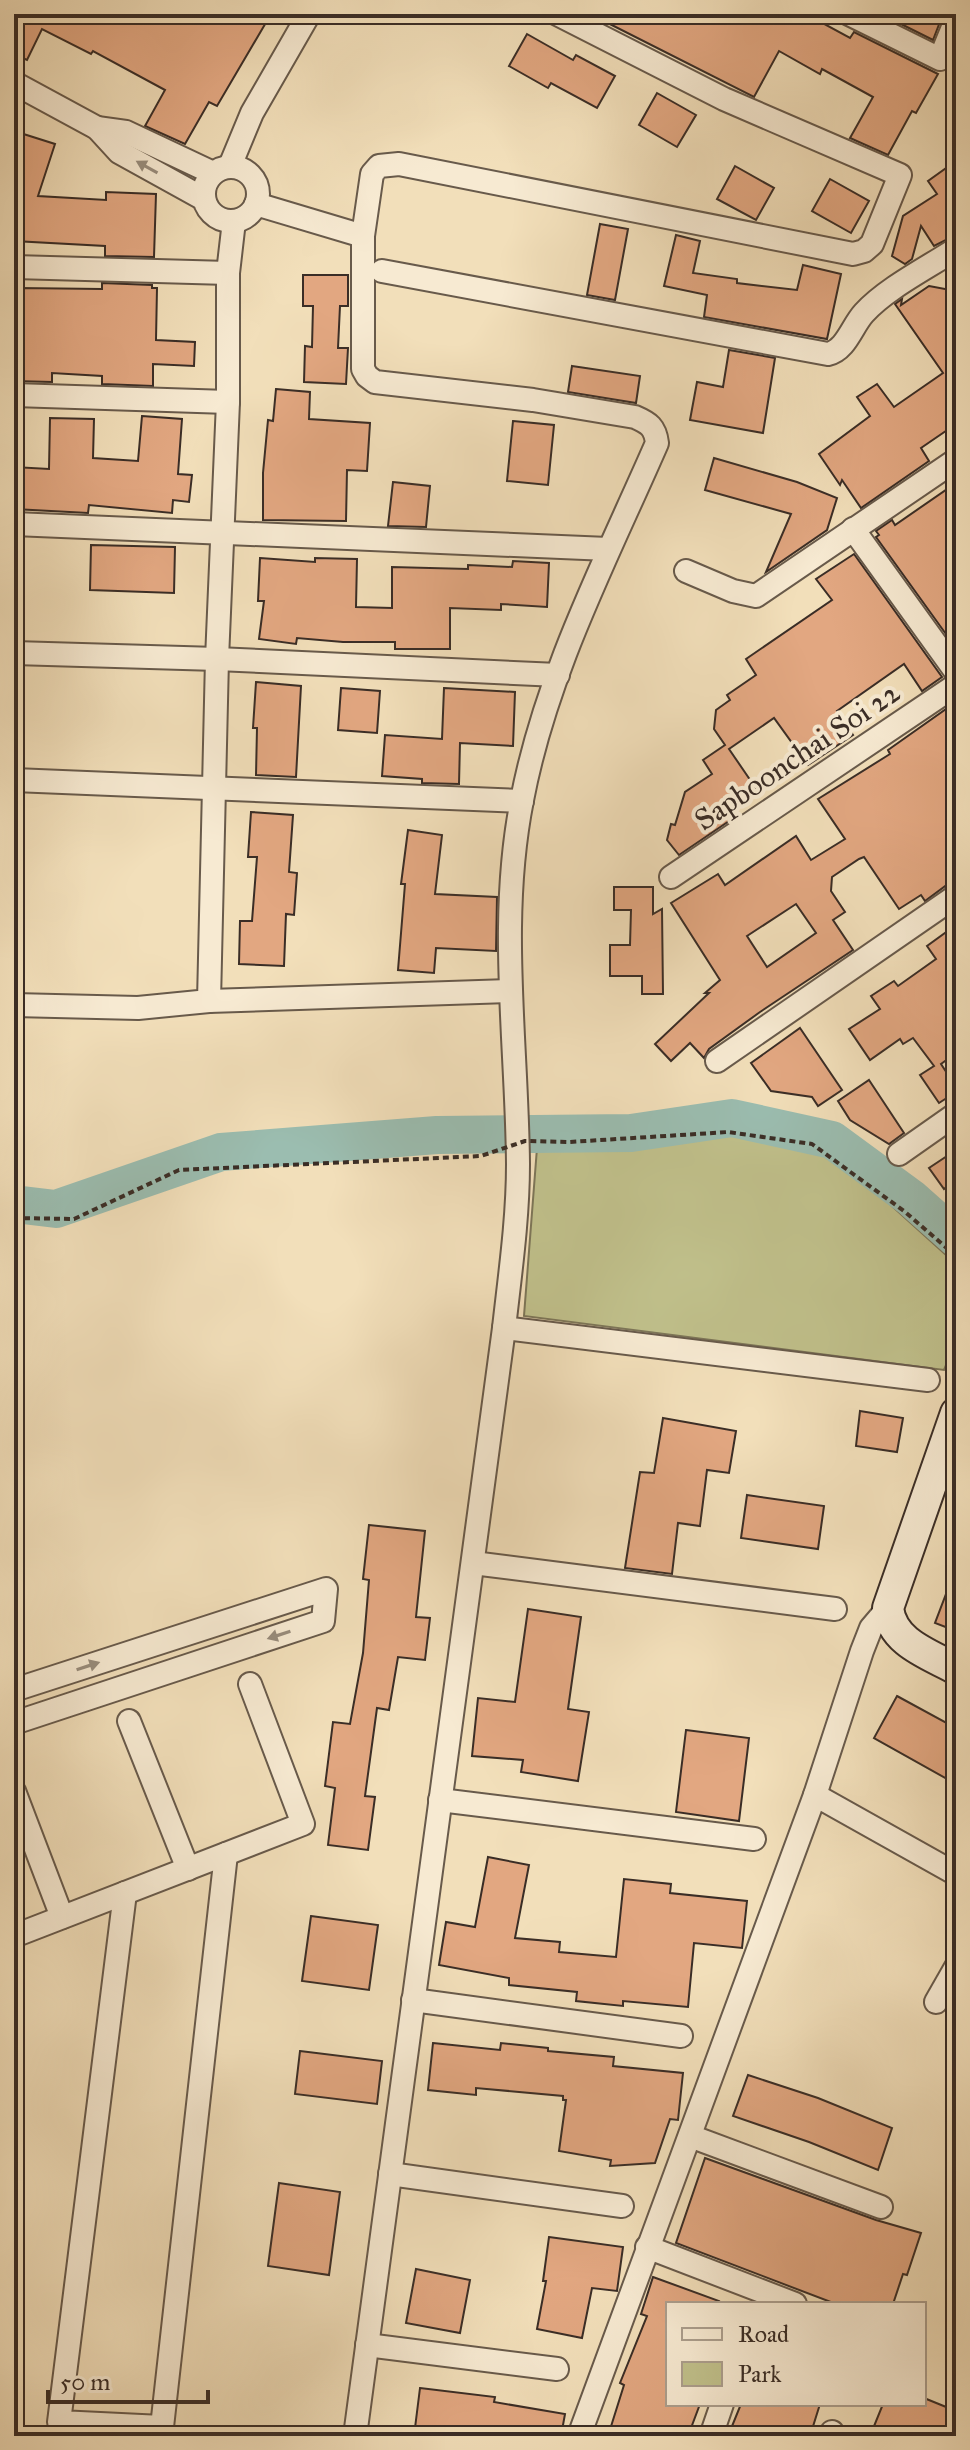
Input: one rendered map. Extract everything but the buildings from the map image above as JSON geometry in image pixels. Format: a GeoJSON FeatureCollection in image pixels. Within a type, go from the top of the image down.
{"type":"FeatureCollection","features":[{"type":"Feature","properties":{"kind":"street"},"geometry":{"type":"LineString","coordinates":[[97,128],[126,132],[221,170],[243,169],[253,178],[258,191],[256,204],[244,219],[221,220],[210,211],[204,199],[205,185],[221,170],[309,14]]}},
{"type":"Feature","properties":{"kind":"street"},"geometry":{"type":"LineString","coordinates":[[355,2436],[504,1328],[518,1166],[509,991],[514,859],[522,801],[542,718],[558,675],[608,549],[657,443],[656,432],[649,423],[635,417],[533,400],[375,382],[367,376],[363,369],[363,236],[372,174],[387,163],[853,254],[864,251],[872,244],[900,175],[724,99],[557,14]]}},
{"type":"Feature","properties":{"kind":"street"},"geometry":{"type":"LineString","coordinates":[[849,14],[940,59],[956,20]]}},
{"type":"Feature","properties":{"kind":"street"},"geometry":{"type":"LineString","coordinates":[[14,83],[97,128],[119,152],[204,199]]}},
{"type":"Feature","properties":{"kind":"street"},"geometry":{"type":"LineString","coordinates":[[256,204],[363,236]]}},
{"type":"Feature","properties":{"kind":"street"},"geometry":{"type":"LineString","coordinates":[[209,1001],[217,659],[228,402],[228,273],[234,221]]}},
{"type":"Feature","properties":{"kind":"street"},"geometry":{"type":"LineString","coordinates":[[382,271],[828,354],[839,350],[864,313],[880,299],[956,249]]}},
{"type":"Feature","properties":{"kind":"street"},"geometry":{"type":"LineString","coordinates":[[14,267],[228,273]]}},
{"type":"Feature","properties":{"kind":"street"},"geometry":{"type":"LineString","coordinates":[[14,395],[228,402]]}},
{"type":"Feature","properties":{"kind":"street"},"geometry":{"type":"LineString","coordinates":[[686,571],[733,591],[756,596],[956,460]]}},
{"type":"Feature","properties":{"kind":"street"},"geometry":{"type":"LineString","coordinates":[[14,524],[608,549]]}},
{"type":"Feature","properties":{"kind":"street"},"geometry":{"type":"LineString","coordinates":[[853,529],[956,672]]}},
{"type":"Feature","properties":{"kind":"street"},"geometry":{"type":"LineString","coordinates":[[14,653],[558,675]]}},
{"type":"Feature","properties":{"kind":"street","name":"Sapboonchai Soi 22"},"geometry":{"type":"LineString","coordinates":[[671,877],[956,685]]}},
{"type":"Feature","properties":{"kind":"street"},"geometry":{"type":"LineString","coordinates":[[14,780],[522,801]]}},
{"type":"Feature","properties":{"kind":"street"},"geometry":{"type":"LineString","coordinates":[[717,1061],[956,896]]}},
{"type":"Feature","properties":{"kind":"street"},"geometry":{"type":"LineString","coordinates":[[14,1005],[138,1008],[209,1001],[509,991]]}},
{"type":"Feature","properties":{"kind":"street"},"geometry":{"type":"LineString","coordinates":[[899,1154],[956,1114]]}},
{"type":"Feature","properties":{"kind":"street"},"geometry":{"type":"LineString","coordinates":[[504,1328],[928,1380]]}},
{"type":"Feature","properties":{"kind":"street"},"geometry":{"type":"LineString","coordinates":[[579,2436],[815,1795],[866,1639],[888,1608],[956,1413]]}},
{"type":"Feature","properties":{"kind":"street"},"geometry":{"type":"LineString","coordinates":[[473,1563],[835,1609]]}},
{"type":"Feature","properties":{"kind":"street"},"geometry":{"type":"LineString","coordinates":[[14,1690],[326,1589],[323,1621],[14,1723]]}},
{"type":"Feature","properties":{"kind":"street"},"geometry":{"type":"LineString","coordinates":[[888,1608],[889,1622],[898,1635],[956,1669]]}},
{"type":"Feature","properties":{"kind":"street"},"geometry":{"type":"LineString","coordinates":[[14,1936],[303,1824],[250,1684]]}},
{"type":"Feature","properties":{"kind":"street"},"geometry":{"type":"LineString","coordinates":[[129,1721],[188,1869]]}},
{"type":"Feature","properties":{"kind":"street"},"geometry":{"type":"LineString","coordinates":[[14,1791],[62,1917]]}},
{"type":"Feature","properties":{"kind":"street"},"geometry":{"type":"LineString","coordinates":[[815,1795],[956,1874]]}},
{"type":"Feature","properties":{"kind":"street"},"geometry":{"type":"LineString","coordinates":[[440,1800],[754,1839]]}},
{"type":"Feature","properties":{"kind":"street"},"geometry":{"type":"LineString","coordinates":[[125,1893],[59,2422],[162,2427],[226,1854]]}},
{"type":"Feature","properties":{"kind":"street"},"geometry":{"type":"LineString","coordinates":[[936,2002],[956,1967]]}},
{"type":"Feature","properties":{"kind":"street"},"geometry":{"type":"LineString","coordinates":[[413,2000],[681,2036]]}},
{"type":"Feature","properties":{"kind":"street"},"geometry":{"type":"LineString","coordinates":[[690,2136],[881,2207]]}},
{"type":"Feature","properties":{"kind":"street"},"geometry":{"type":"LineString","coordinates":[[390,2174],[622,2206]]}},
{"type":"Feature","properties":{"kind":"street"},"geometry":{"type":"LineString","coordinates":[[647,2247],[790,2302]]}},
{"type":"Feature","properties":{"kind":"street"},"geometry":{"type":"LineString","coordinates":[[367,2345],[557,2369]]}},
{"type":"Feature","properties":{"kind":"street"},"geometry":{"type":"LineString","coordinates":[[711,2436],[721,2406]]}},
{"type":"Feature","properties":{"kind":"path"},"geometry":{"type":"LineString","coordinates":[[14,1218],[74,1219],[179,1170],[481,1156],[525,1141],[570,1142],[728,1132],[812,1144],[904,1211],[956,1256]]}},
{"type":"Feature","properties":{"kind":"green space"},"geometry":{"type":"Polygon","coordinates":[[[728,1132],[806,1143],[872,1188],[956,1264],[956,1341],[944,1370],[524,1316],[537,1148],[728,1132]]]}},
{"type":"Feature","properties":{"kind":"waterway"},"geometry":{"type":"LineString","coordinates":[[14,1204],[56,1209],[221,1152],[437,1135],[631,1133],[732,1118],[832,1140],[911,1198],[956,1238]]}}]}
